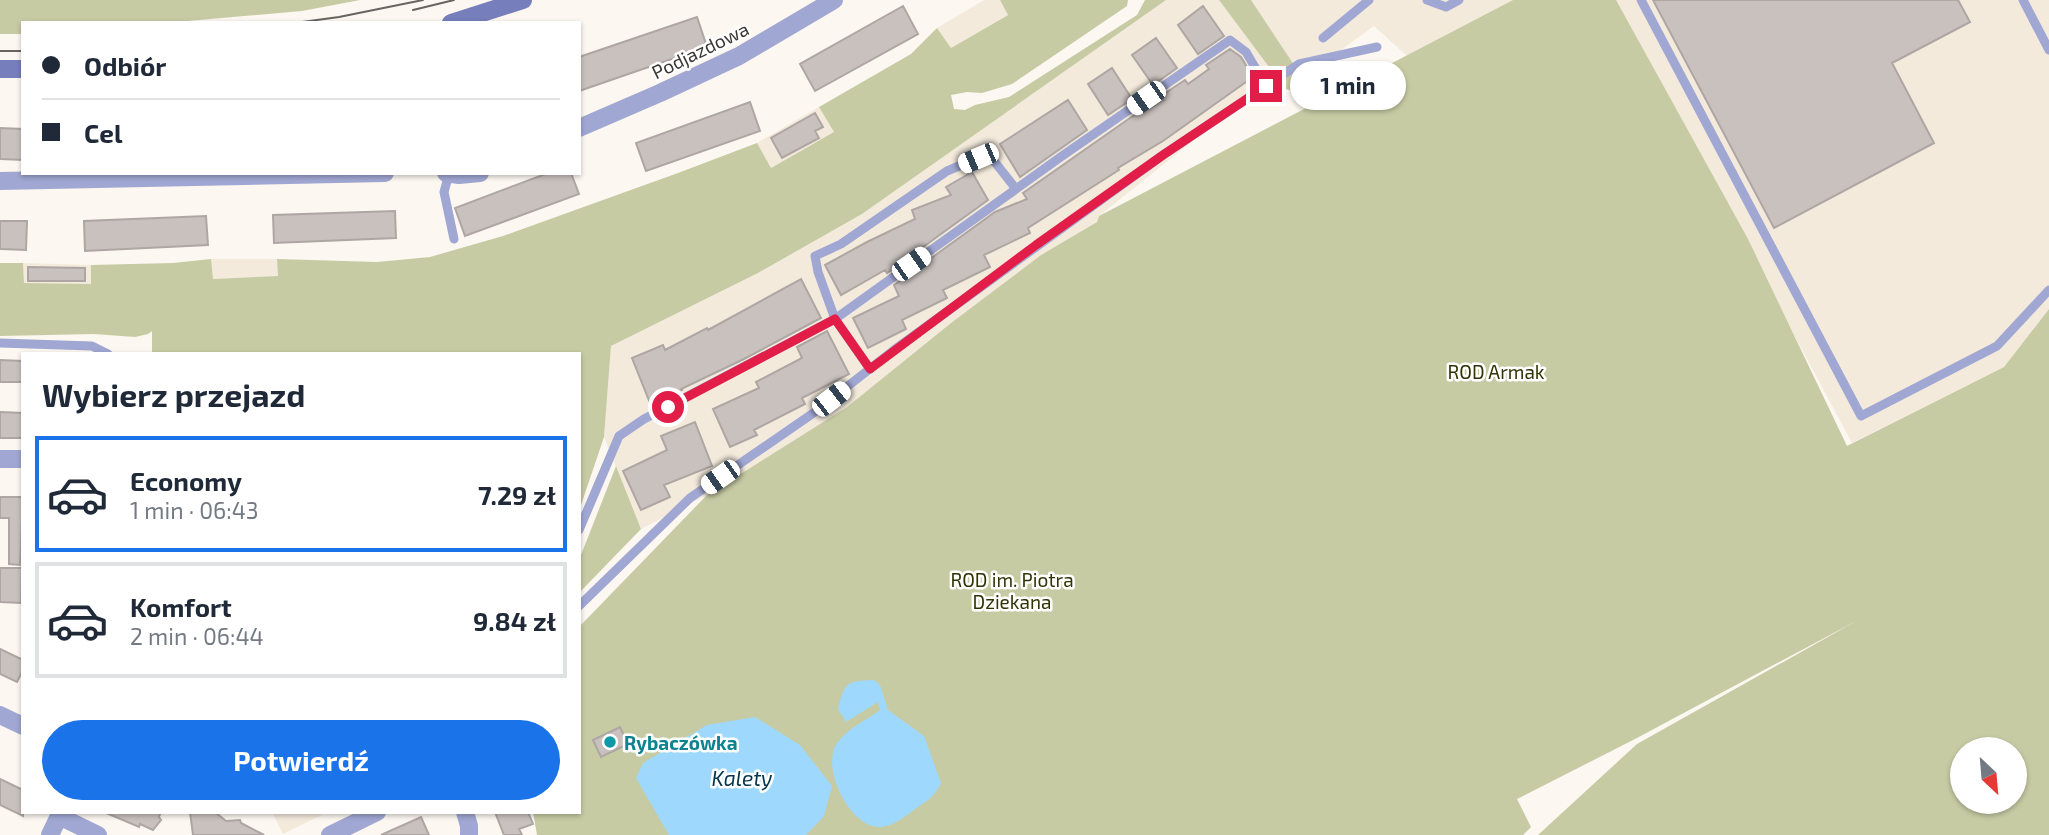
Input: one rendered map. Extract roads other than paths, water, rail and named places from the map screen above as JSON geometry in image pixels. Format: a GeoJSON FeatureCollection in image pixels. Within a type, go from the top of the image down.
{"type":"FeatureCollection","features":[{"type":"Feature","properties":{"kind":"street"},"geometry":{"type":"LineString","coordinates":[[457,21],[523,0]]}},
{"type":"Feature","properties":{"kind":"street","name":"Podjazdowa"},"geometry":{"type":"LineString","coordinates":[[581,127],[739,56],[834,0]]}},
{"type":"Feature","properties":{"kind":"street"},"geometry":{"type":"LineString","coordinates":[[0,69],[21,69]]}},
{"type":"Feature","properties":{"kind":"street"},"geometry":{"type":"LineString","coordinates":[[0,181],[57,177],[268,175]]}},
{"type":"Feature","properties":{"kind":"street"},"geometry":{"type":"LineString","coordinates":[[0,459],[21,459]]}},
{"type":"Feature","properties":{"kind":"street"},"geometry":{"type":"LineString","coordinates":[[0,715],[21,725]]}},
{"type":"Feature","properties":{"kind":"street"},"geometry":{"type":"LineString","coordinates":[[50,835],[60,814],[98,835]]}},
{"type":"Feature","properties":{"kind":"street"},"geometry":{"type":"LineString","coordinates":[[330,835],[373,814]]}},
{"type":"Feature","properties":{"kind":"street"},"geometry":{"type":"LineString","coordinates":[[466,814],[469,835]]}},
{"type":"Feature","properties":{"kind":"lane"},"geometry":{"type":"LineString","coordinates":[[1323,37],[1369,0]]}},
{"type":"Feature","properties":{"kind":"lane"},"geometry":{"type":"LineString","coordinates":[[1427,0],[1446,6],[1459,0]]}},
{"type":"Feature","properties":{"kind":"lane"},"geometry":{"type":"LineString","coordinates":[[1641,0],[1861,416],[1997,346],[2049,290]]}},
{"type":"Feature","properties":{"kind":"lane"},"geometry":{"type":"LineString","coordinates":[[2023,0],[2049,50]]}},
{"type":"Feature","properties":{"kind":"lane"},"geometry":{"type":"LineString","coordinates":[[581,525],[619,436],[645,419],[835,319],[1230,40],[1246,52],[1266,86]]}},
{"type":"Feature","properties":{"kind":"lane"},"geometry":{"type":"LineString","coordinates":[[581,604],[690,498],[811,414],[1036,245],[1163,155],[1300,64],[1377,47]]}},
{"type":"Feature","properties":{"kind":"lane"},"geometry":{"type":"LineString","coordinates":[[870,369],[835,319],[815,256],[841,244],[947,172],[978,158],[994,161],[1016,189]]}},
{"type":"Feature","properties":{"kind":"lane"},"geometry":{"type":"LineString","coordinates":[[448,175],[444,192],[454,239]]}},
{"type":"Feature","properties":{"kind":"lane"},"geometry":{"type":"LineString","coordinates":[[0,343],[92,346],[104,352]]}},
{"type":"Feature","properties":{"kind":"water"},"geometry":{"type":"Polygon","coordinates":[[[874,680],[880,685],[888,710],[924,736],[941,783],[923,803],[899,820],[881,827],[870,825],[849,808],[835,781],[832,767],[833,754],[841,738],[880,710],[878,702],[846,722],[838,709],[845,688],[852,682],[874,680]]]}},
{"type":"Feature","properties":{"kind":"water","name":"Kalety"},"geometry":{"type":"Polygon","coordinates":[[[755,717],[800,745],[832,786],[824,816],[806,835],[669,835],[636,778],[643,763],[707,725],[755,717]]]}},
{"type":"Feature","properties":{"kind":"tram line"},"geometry":{"type":"LineString","coordinates":[[310,21],[423,0]]}},
{"type":"Feature","properties":{"kind":"tram line"},"geometry":{"type":"LineString","coordinates":[[413,10],[454,0]]}},
{"type":"Feature","properties":{"kind":"tram line"},"geometry":{"type":"LineString","coordinates":[[0,51],[21,51]]}},
{"type":"Feature","properties":{"kind":"place","name":"Rybaczówka"},"geometry":{"type":"Point","coordinates":[610,742]}},
{"type":"Feature","properties":{"kind":"park label","name":"ROD Armak"},"geometry":{"type":"Point","coordinates":[1496,371]}},
{"type":"Feature","properties":{"kind":"park label","name":"ROD im. Piotra Dziekana"},"geometry":{"type":"Point","coordinates":[1012,590]}}]}
